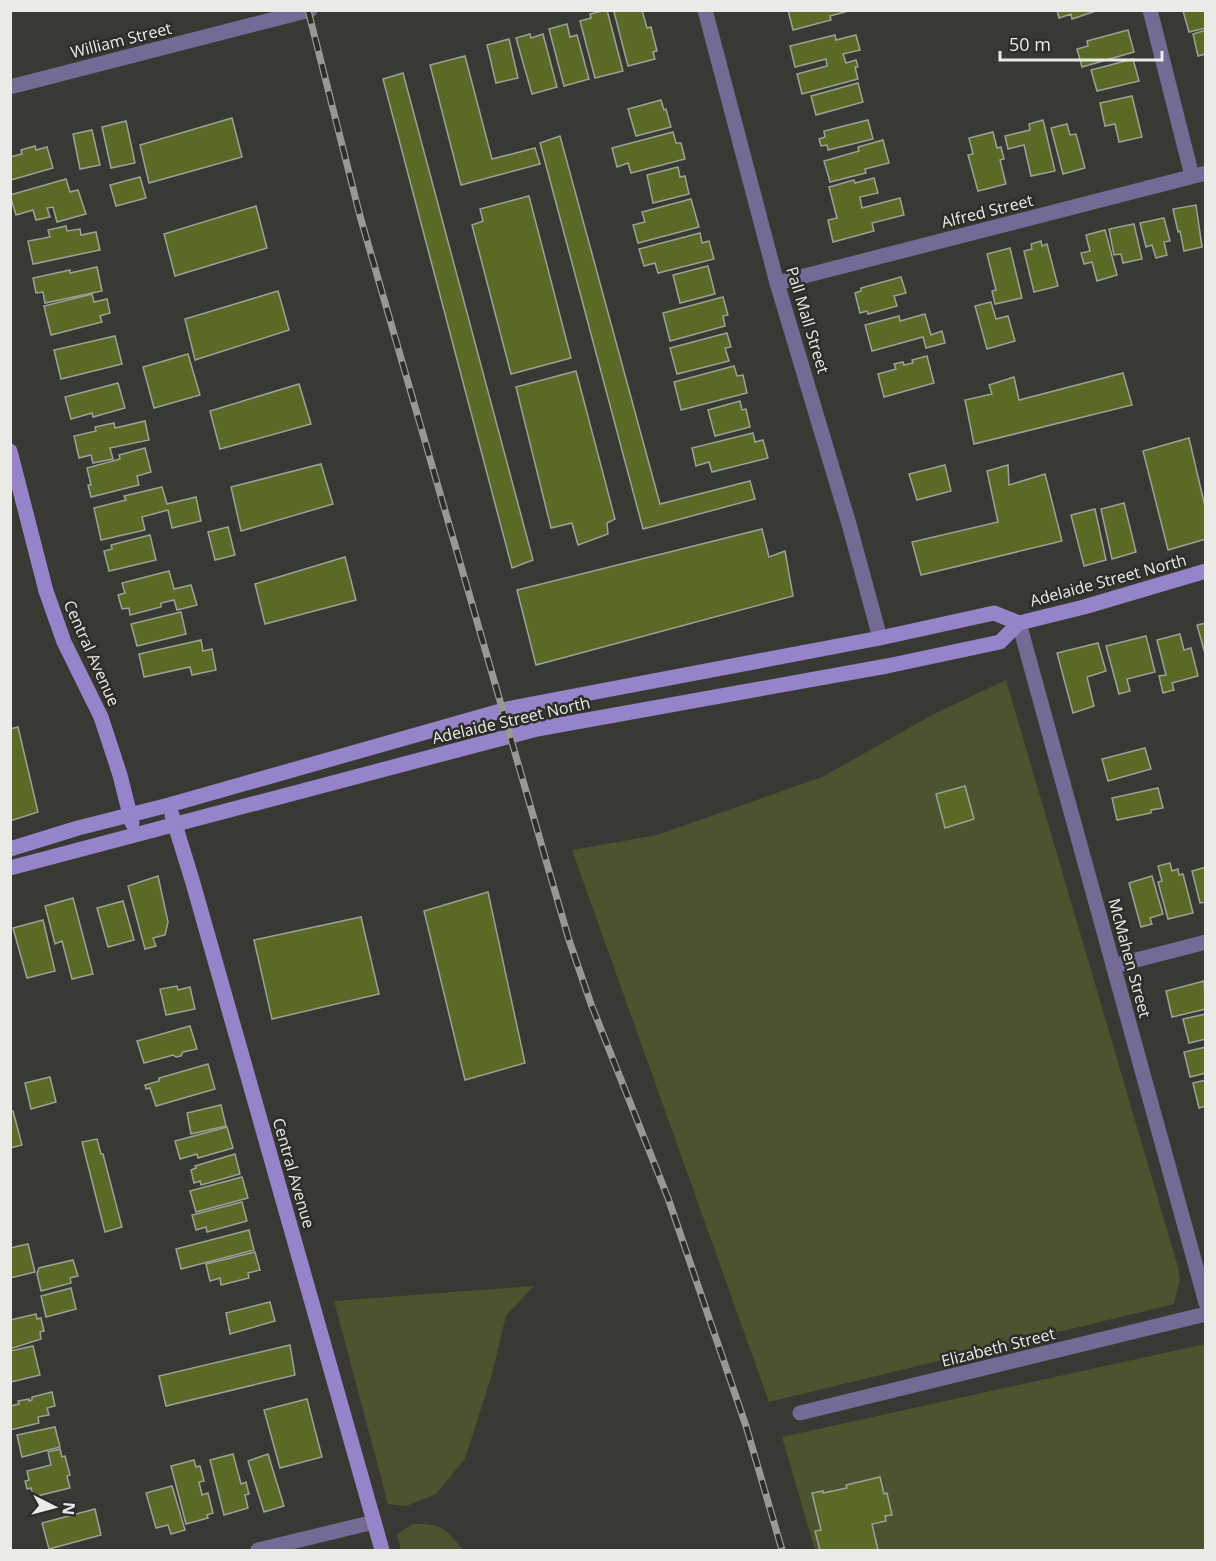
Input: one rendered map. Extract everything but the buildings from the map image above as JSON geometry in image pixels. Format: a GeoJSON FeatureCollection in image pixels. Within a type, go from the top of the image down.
{"type":"FeatureCollection","features":[{"type":"Feature","properties":{"kind":"main road","name":"Central Avenue"},"geometry":{"type":"LineString","coordinates":[[10,451],[46,591],[64,642],[101,717],[134,834]]}},
{"type":"Feature","properties":{"kind":"main road","name":"Adelaide Street North"},"geometry":{"type":"LineString","coordinates":[[10,868],[537,729],[886,666],[1000,642],[1019,623],[1084,608],[1206,571]]}},
{"type":"Feature","properties":{"kind":"main road","name":"Adelaide Street North"},"geometry":{"type":"LineString","coordinates":[[10,849],[511,708],[880,638],[994,613],[1019,623]]}},
{"type":"Feature","properties":{"kind":"main road","name":"Central Avenue"},"geometry":{"type":"LineString","coordinates":[[168,805],[196,895],[382,1551]]}},
{"type":"Feature","properties":{"kind":"street","name":"William Street"},"geometry":{"type":"LineString","coordinates":[[10,87],[310,10]]}},
{"type":"Feature","properties":{"kind":"street","name":"Pall Mall Street"},"geometry":{"type":"LineString","coordinates":[[705,10],[777,283],[837,480],[880,638]]}},
{"type":"Feature","properties":{"kind":"street"},"geometry":{"type":"LineString","coordinates":[[1150,10],[1199,175]]}},
{"type":"Feature","properties":{"kind":"street","name":"Alfred Street"},"geometry":{"type":"LineString","coordinates":[[777,283],[1199,175]]}},
{"type":"Feature","properties":{"kind":"street","name":"McMahen Street"},"geometry":{"type":"LineString","coordinates":[[1019,623],[1206,1303]]}},
{"type":"Feature","properties":{"kind":"street"},"geometry":{"type":"LineString","coordinates":[[1113,966],[1206,942]]}},
{"type":"Feature","properties":{"kind":"street","name":"Elizabeth Street"},"geometry":{"type":"LineString","coordinates":[[800,1413],[1206,1314]]}},
{"type":"Feature","properties":{"kind":"street"},"geometry":{"type":"LineString","coordinates":[[258,1551],[374,1522]]}},
{"type":"Feature","properties":{"kind":"green space"},"geometry":{"type":"Polygon","coordinates":[[[1006,680],[1178,1267],[1180,1279],[1174,1304],[769,1402],[572,850],[657,835],[822,777],[934,714],[1006,680]]]}},
{"type":"Feature","properties":{"kind":"green space"},"geometry":{"type":"Polygon","coordinates":[[[534,1286],[506,1316],[492,1374],[465,1459],[436,1494],[406,1506],[388,1504],[334,1301],[534,1286]]]}},
{"type":"Feature","properties":{"kind":"green space"},"geometry":{"type":"Polygon","coordinates":[[[1205,1344],[1205,1550],[815,1550],[782,1437],[1205,1344]]]}},
{"type":"Feature","properties":{"kind":"green space"},"geometry":{"type":"Polygon","coordinates":[[[412,1524],[442,1528],[463,1550],[401,1550],[397,1534],[412,1524]]]}},
{"type":"Feature","properties":{"kind":"railway"},"geometry":{"type":"LineString","coordinates":[[308,10],[360,216],[569,940],[591,1004],[668,1198],[746,1426],[782,1550]]}}]}
